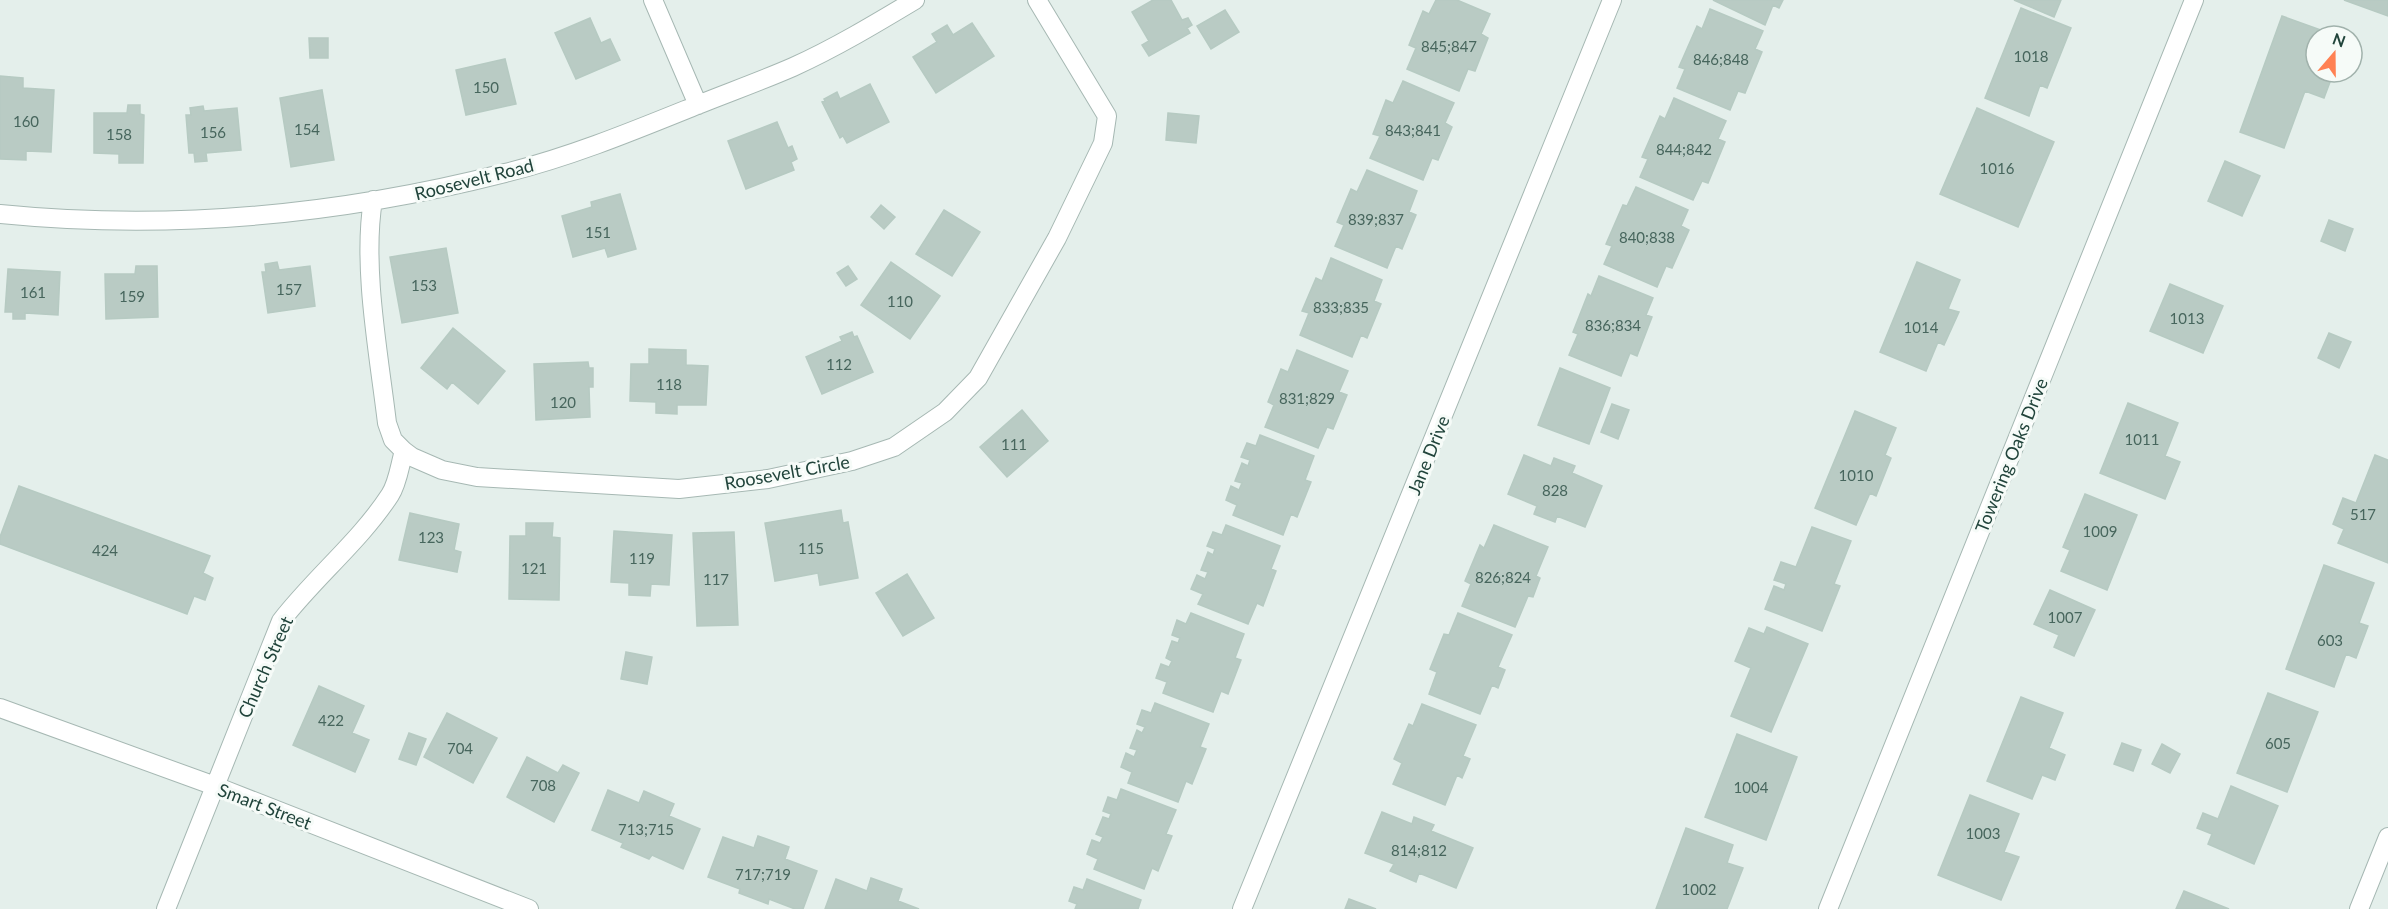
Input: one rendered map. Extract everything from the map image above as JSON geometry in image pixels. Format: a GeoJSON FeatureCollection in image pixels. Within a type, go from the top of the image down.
{"type":"FeatureCollection","features":[{"type":"Feature","properties":{"kind":"street"},"geometry":{"type":"LineString","coordinates":[[653,0],[698,105]]}},
{"type":"Feature","properties":{"kind":"street","name":"Roosevelt Road"},"geometry":{"type":"LineString","coordinates":[[0,214],[55,219],[166,221],[288,214],[373,200],[506,173],[603,143],[794,66],[856,35],[915,0]]}},
{"type":"Feature","properties":{"kind":"street","name":"Roosevelt Circle"},"geometry":{"type":"LineString","coordinates":[[373,200],[369,225],[374,307],[387,423],[393,440],[412,457],[442,470],[477,477],[679,489],[768,479],[852,461],[894,447],[945,412],[978,378],[1057,238],[1103,143],[1107,116],[1037,0]]}},
{"type":"Feature","properties":{"kind":"street","name":"Jane Drive"},"geometry":{"type":"LineString","coordinates":[[1242,909],[1612,0]]}},
{"type":"Feature","properties":{"kind":"street","name":"Towering Oaks Drive"},"geometry":{"type":"LineString","coordinates":[[1828,909],[2194,0]]}},
{"type":"Feature","properties":{"kind":"street","name":"Church Street"},"geometry":{"type":"LineString","coordinates":[[166,909],[281,621],[301,594],[358,534],[392,493],[404,451]]}},
{"type":"Feature","properties":{"kind":"street","name":"Smart Street"},"geometry":{"type":"LineString","coordinates":[[0,708],[215,786],[529,909]]}},
{"type":"Feature","properties":{"kind":"street"},"geometry":{"type":"LineString","coordinates":[[2359,909],[2388,837]]}},
{"type":"Feature","properties":{"kind":"building"},"geometry":{"type":"Polygon","coordinates":[[[1153,0],[1171,0],[1182,20],[1188,18],[1192,25],[1187,28],[1190,33],[1149,56],[1142,45],[1149,41],[1132,12],[1153,0]]]}},
{"type":"Feature","properties":{"kind":"building"},"geometry":{"type":"Polygon","coordinates":[[[1436,0],[1457,0],[1490,14],[1481,34],[1488,38],[1475,71],[1468,69],[1459,91],[1407,69],[1416,48],[1409,45],[1423,11],[1429,14],[1436,0]]]}},
{"type":"Feature","properties":{"kind":"building"},"geometry":{"type":"Polygon","coordinates":[[[1713,0],[1783,0],[1779,8],[1773,5],[1765,25],[1713,0]]]}},
{"type":"Feature","properties":{"kind":"building"},"geometry":{"type":"Polygon","coordinates":[[[2014,0],[2061,0],[2054,17],[2014,0]]]}},
{"type":"Feature","properties":{"kind":"building"},"geometry":{"type":"Polygon","coordinates":[[[2344,0],[2388,0],[2388,16],[2344,0]]]}},
{"type":"Feature","properties":{"kind":"building"},"geometry":{"type":"Polygon","coordinates":[[[2021,8],[2071,28],[2047,88],[2040,85],[2029,116],[1985,98],[2021,8]]]}},
{"type":"Feature","properties":{"kind":"building"},"geometry":{"type":"Polygon","coordinates":[[[1710,9],[1763,31],[1755,49],[1762,52],[1745,93],[1738,91],[1730,110],[1677,88],[1685,69],[1679,67],[1697,26],[1702,29],[1710,9]]]}},
{"type":"Feature","properties":{"kind":"building"},"geometry":{"type":"Polygon","coordinates":[[[1225,10],[1239,32],[1211,49],[1197,26],[1225,10]]]}},
{"type":"Feature","properties":{"kind":"building"},"geometry":{"type":"Polygon","coordinates":[[[2282,16],[2304,24],[2304,84],[2329,84],[2324,98],[2305,91],[2284,148],[2240,132],[2282,16]]]}},
{"type":"Feature","properties":{"kind":"building"},"geometry":{"type":"Polygon","coordinates":[[[590,18],[601,43],[610,39],[620,60],[576,79],[555,33],[590,18]]]}},
{"type":"Feature","properties":{"kind":"building"},"geometry":{"type":"Polygon","coordinates":[[[972,23],[994,56],[936,93],[913,57],[937,42],[932,34],[947,25],[953,35],[972,23]]]}},
{"type":"Feature","properties":{"kind":"building"},"geometry":{"type":"Polygon","coordinates":[[[309,38],[328,38],[328,58],[310,58],[309,38]]]}},
{"type":"Feature","properties":{"kind":"building"},"geometry":{"type":"Polygon","coordinates":[[[505,59],[516,104],[466,115],[456,70],[505,59]]]}},
{"type":"Feature","properties":{"kind":"building"},"geometry":{"type":"Polygon","coordinates":[[[0,76],[23,78],[23,88],[54,90],[51,152],[26,151],[26,160],[0,159],[0,76]]]}},
{"type":"Feature","properties":{"kind":"building"},"geometry":{"type":"Polygon","coordinates":[[[1403,81],[1454,103],[1445,123],[1452,127],[1438,160],[1432,158],[1423,180],[1370,158],[1380,136],[1373,134],[1386,100],[1393,103],[1403,81]]]}},
{"type":"Feature","properties":{"kind":"building"},"geometry":{"type":"Polygon","coordinates":[[[870,84],[889,122],[847,143],[843,136],[840,138],[822,102],[837,92],[840,99],[870,84]]]}},
{"type":"Feature","properties":{"kind":"building"},"geometry":{"type":"Polygon","coordinates":[[[322,90],[334,160],[291,167],[280,98],[322,90]]]}},
{"type":"Feature","properties":{"kind":"building"},"geometry":{"type":"Polygon","coordinates":[[[1674,98],[1726,121],[1718,139],[1725,142],[1708,183],[1702,181],[1693,200],[1640,177],[1648,159],[1642,157],[1660,116],[1665,119],[1674,98]]]}},
{"type":"Feature","properties":{"kind":"building"},"geometry":{"type":"Polygon","coordinates":[[[128,105],[140,105],[140,114],[144,115],[143,163],[119,163],[119,154],[94,153],[94,113],[127,113],[128,105]]]}},
{"type":"Feature","properties":{"kind":"building"},"geometry":{"type":"Polygon","coordinates":[[[203,106],[204,111],[237,108],[241,150],[206,153],[207,161],[195,162],[194,153],[189,153],[186,115],[191,115],[190,108],[203,106]]]}},
{"type":"Feature","properties":{"kind":"building"},"geometry":{"type":"Polygon","coordinates":[[[1977,108],[2054,142],[2018,227],[1940,194],[1977,108]]]}},
{"type":"Feature","properties":{"kind":"building"},"geometry":{"type":"Polygon","coordinates":[[[1168,113],[1199,116],[1196,143],[1166,140],[1168,113]]]}},
{"type":"Feature","properties":{"kind":"building"},"geometry":{"type":"Polygon","coordinates":[[[777,122],[788,148],[792,146],[797,159],[791,162],[794,170],[746,189],[728,141],[777,122]]]}},
{"type":"Feature","properties":{"kind":"building"},"geometry":{"type":"Polygon","coordinates":[[[2225,161],[2260,176],[2242,216],[2208,201],[2225,161]]]}},
{"type":"Feature","properties":{"kind":"building"},"geometry":{"type":"Polygon","coordinates":[[[1367,170],[1417,191],[1409,212],[1416,215],[1402,249],[1396,246],[1387,268],[1335,246],[1344,225],[1337,222],[1351,189],[1357,192],[1367,170]]]}},
{"type":"Feature","properties":{"kind":"building"},"geometry":{"type":"Polygon","coordinates":[[[1636,187],[1688,210],[1681,226],[1689,230],[1672,268],[1666,266],[1657,287],[1604,264],[1612,246],[1606,244],[1623,205],[1627,206],[1636,187]]]}},
{"type":"Feature","properties":{"kind":"building"},"geometry":{"type":"Polygon","coordinates":[[[620,194],[636,249],[608,257],[605,248],[573,257],[562,216],[592,207],[591,202],[620,194]]]}},
{"type":"Feature","properties":{"kind":"building"},"geometry":{"type":"Polygon","coordinates":[[[881,205],[895,217],[884,229],[871,217],[881,205]]]}},
{"type":"Feature","properties":{"kind":"building"},"geometry":{"type":"Polygon","coordinates":[[[944,210],[980,232],[952,276],[916,254],[944,210]]]}},
{"type":"Feature","properties":{"kind":"building"},"geometry":{"type":"Polygon","coordinates":[[[2329,220],[2353,229],[2345,251],[2321,241],[2329,220]]]}},
{"type":"Feature","properties":{"kind":"building"},"geometry":{"type":"Polygon","coordinates":[[[446,248],[458,313],[402,323],[390,257],[446,248]]]}},
{"type":"Feature","properties":{"kind":"building"},"geometry":{"type":"Polygon","coordinates":[[[1331,258],[1382,280],[1374,301],[1381,304],[1367,338],[1361,335],[1352,357],[1300,335],[1309,313],[1302,311],[1316,278],[1322,281],[1331,258]]]}},
{"type":"Feature","properties":{"kind":"building"},"geometry":{"type":"Polygon","coordinates":[[[277,262],[279,270],[310,266],[315,306],[268,313],[262,272],[266,272],[265,264],[277,262]]]}},
{"type":"Feature","properties":{"kind":"building"},"geometry":{"type":"Polygon","coordinates":[[[891,262],[940,296],[910,339],[861,305],[891,262]]]}},
{"type":"Feature","properties":{"kind":"building"},"geometry":{"type":"Polygon","coordinates":[[[1917,262],[1960,280],[1948,309],[1959,312],[1944,345],[1938,342],[1926,371],[1880,352],[1917,262]]]}},
{"type":"Feature","properties":{"kind":"building"},"geometry":{"type":"Polygon","coordinates":[[[136,266],[157,266],[158,317],[106,319],[105,274],[135,274],[136,266]]]}},
{"type":"Feature","properties":{"kind":"building"},"geometry":{"type":"Polygon","coordinates":[[[848,266],[857,279],[846,286],[837,273],[848,266]]]}},
{"type":"Feature","properties":{"kind":"building"},"geometry":{"type":"Polygon","coordinates":[[[8,269],[60,272],[58,315],[25,313],[25,319],[13,319],[13,312],[5,312],[8,269]]]}},
{"type":"Feature","properties":{"kind":"building"},"geometry":{"type":"Polygon","coordinates":[[[1599,276],[1653,298],[1646,315],[1652,317],[1637,356],[1630,353],[1621,376],[1569,355],[1578,334],[1573,332],[1588,294],[1591,296],[1599,276]]]}},
{"type":"Feature","properties":{"kind":"building"},"geometry":{"type":"Polygon","coordinates":[[[2170,284],[2223,306],[2203,353],[2150,331],[2170,284]]]}},
{"type":"Feature","properties":{"kind":"building"},"geometry":{"type":"Polygon","coordinates":[[[453,328],[505,371],[478,404],[452,382],[447,389],[421,368],[453,328]]]}},
{"type":"Feature","properties":{"kind":"building"},"geometry":{"type":"Polygon","coordinates":[[[852,332],[854,337],[857,336],[873,372],[822,394],[806,357],[842,341],[840,337],[852,332]]]}},
{"type":"Feature","properties":{"kind":"building"},"geometry":{"type":"Polygon","coordinates":[[[2329,333],[2351,342],[2339,368],[2318,358],[2329,333]]]}},
{"type":"Feature","properties":{"kind":"building"},"geometry":{"type":"Polygon","coordinates":[[[649,349],[686,350],[686,365],[708,366],[706,405],[677,405],[677,414],[656,413],[656,402],[630,401],[631,364],[649,364],[649,349]]]}},
{"type":"Feature","properties":{"kind":"building"},"geometry":{"type":"Polygon","coordinates":[[[1297,350],[1348,371],[1339,392],[1347,395],[1333,429],[1327,427],[1318,448],[1265,427],[1274,405],[1268,402],[1281,369],[1288,372],[1297,350]]]}},
{"type":"Feature","properties":{"kind":"building"},"geometry":{"type":"Polygon","coordinates":[[[588,362],[589,368],[593,368],[593,387],[589,387],[590,417],[536,420],[534,364],[588,362]]]}},
{"type":"Feature","properties":{"kind":"building"},"geometry":{"type":"Polygon","coordinates":[[[1560,368],[1610,388],[1589,444],[1538,425],[1560,368]]]}},
{"type":"Feature","properties":{"kind":"building"},"geometry":{"type":"Polygon","coordinates":[[[2128,403],[2178,423],[2165,456],[2180,462],[2165,499],[2100,473],[2128,403]]]}},
{"type":"Feature","properties":{"kind":"building"},"geometry":{"type":"Polygon","coordinates":[[[1612,404],[1629,410],[1618,439],[1601,432],[1612,404]]]}},
{"type":"Feature","properties":{"kind":"building"},"geometry":{"type":"Polygon","coordinates":[[[1022,410],[1048,441],[1007,477],[980,447],[1022,410]]]}},
{"type":"Feature","properties":{"kind":"building"},"geometry":{"type":"Polygon","coordinates":[[[1855,411],[1896,428],[1885,455],[1891,458],[1876,496],[1870,493],[1856,525],[1815,508],[1855,411]]]}},
{"type":"Feature","properties":{"kind":"building"},"geometry":{"type":"Polygon","coordinates":[[[1260,435],[1314,456],[1305,480],[1311,482],[1297,517],[1291,514],[1283,535],[1233,515],[1237,505],[1226,500],[1231,486],[1239,490],[1242,483],[1235,481],[1242,463],[1248,466],[1250,460],[1241,457],[1247,443],[1256,446],[1260,435]]]}},
{"type":"Feature","properties":{"kind":"building"},"geometry":{"type":"Polygon","coordinates":[[[1524,455],[1551,466],[1554,458],[1575,466],[1572,473],[1602,486],[1585,527],[1557,516],[1555,522],[1534,514],[1537,506],[1508,494],[1524,455]]]}},
{"type":"Feature","properties":{"kind":"building"},"geometry":{"type":"Polygon","coordinates":[[[2375,455],[2388,460],[2388,563],[2338,543],[2344,529],[2333,524],[2343,498],[2356,503],[2375,455]]]}},
{"type":"Feature","properties":{"kind":"building"},"geometry":{"type":"Polygon","coordinates":[[[19,486],[210,556],[203,573],[213,578],[205,600],[194,596],[187,614],[0,544],[0,537],[19,486]]]}},
{"type":"Feature","properties":{"kind":"building"},"geometry":{"type":"Polygon","coordinates":[[[2085,494],[2137,515],[2107,590],[2061,571],[2070,550],[2063,547],[2085,494]]]}},
{"type":"Feature","properties":{"kind":"building"},"geometry":{"type":"Polygon","coordinates":[[[841,510],[843,523],[848,522],[858,578],[820,585],[818,573],[775,581],[765,523],[841,510]]]}},
{"type":"Feature","properties":{"kind":"building"},"geometry":{"type":"Polygon","coordinates":[[[410,513],[459,524],[454,550],[461,552],[457,572],[399,560],[410,513]]]}},
{"type":"Feature","properties":{"kind":"building"},"geometry":{"type":"Polygon","coordinates":[[[526,523],[553,523],[552,537],[560,538],[559,600],[509,599],[510,536],[526,536],[526,523]]]}},
{"type":"Feature","properties":{"kind":"building"},"geometry":{"type":"Polygon","coordinates":[[[1226,525],[1280,546],[1271,569],[1276,571],[1263,606],[1257,603],[1248,624],[1198,604],[1203,594],[1191,589],[1197,575],[1205,579],[1208,572],[1201,570],[1208,552],[1213,555],[1215,549],[1207,546],[1213,532],[1222,535],[1226,525]]]}},
{"type":"Feature","properties":{"kind":"building"},"geometry":{"type":"Polygon","coordinates":[[[1494,525],[1548,547],[1536,576],[1540,578],[1533,597],[1528,596],[1515,627],[1462,606],[1471,584],[1465,581],[1480,545],[1484,548],[1494,525]]]}},
{"type":"Feature","properties":{"kind":"building"},"geometry":{"type":"Polygon","coordinates":[[[1812,527],[1851,541],[1834,584],[1840,586],[1822,631],[1765,609],[1774,586],[1784,590],[1786,584],[1774,580],[1781,562],[1796,567],[1812,527]]]}},
{"type":"Feature","properties":{"kind":"building"},"geometry":{"type":"Polygon","coordinates":[[[614,531],[672,535],[669,585],[651,584],[650,596],[629,595],[629,583],[611,582],[614,531]]]}},
{"type":"Feature","properties":{"kind":"building"},"geometry":{"type":"Polygon","coordinates":[[[734,532],[738,625],[697,626],[693,533],[734,532]]]}},
{"type":"Feature","properties":{"kind":"building"},"geometry":{"type":"Polygon","coordinates":[[[2324,565],[2374,583],[2359,623],[2368,626],[2356,658],[2346,654],[2334,687],[2286,669],[2324,565]]]}},
{"type":"Feature","properties":{"kind":"building"},"geometry":{"type":"Polygon","coordinates":[[[907,574],[934,618],[903,636],[876,593],[907,574]]]}},
{"type":"Feature","properties":{"kind":"building"},"geometry":{"type":"Polygon","coordinates":[[[2050,590],[2095,610],[2074,656],[2054,647],[2059,635],[2034,624],[2050,590]]]}},
{"type":"Feature","properties":{"kind":"building"},"geometry":{"type":"Polygon","coordinates":[[[1191,613],[1244,634],[1235,658],[1241,660],[1228,694],[1221,691],[1213,712],[1163,693],[1167,682],[1156,678],[1161,664],[1169,667],[1172,661],[1166,658],[1172,641],[1178,643],[1180,638],[1172,635],[1177,620],[1186,624],[1191,613]]]}},
{"type":"Feature","properties":{"kind":"building"},"geometry":{"type":"Polygon","coordinates":[[[1458,613],[1512,635],[1498,667],[1505,670],[1498,688],[1492,685],[1480,714],[1429,694],[1437,672],[1430,669],[1444,634],[1449,635],[1458,613]]]}},
{"type":"Feature","properties":{"kind":"building"},"geometry":{"type":"Polygon","coordinates":[[[1767,627],[1808,644],[1771,732],[1731,716],[1751,668],[1735,661],[1749,628],[1764,634],[1767,627]]]}},
{"type":"Feature","properties":{"kind":"building"},"geometry":{"type":"Polygon","coordinates":[[[626,652],[652,657],[647,684],[621,679],[626,652]]]}},
{"type":"Feature","properties":{"kind":"building"},"geometry":{"type":"Polygon","coordinates":[[[319,686],[364,706],[352,733],[369,740],[355,772],[293,745],[319,686]]]}},
{"type":"Feature","properties":{"kind":"building"},"geometry":{"type":"Polygon","coordinates":[[[2268,693],[2318,712],[2287,792],[2237,773],[2268,693]]]}},
{"type":"Feature","properties":{"kind":"building"},"geometry":{"type":"Polygon","coordinates":[[[2021,697],[2063,713],[2049,748],[2065,755],[2055,780],[2042,775],[2032,799],[1987,781],[2021,697]]]}},
{"type":"Feature","properties":{"kind":"building"},"geometry":{"type":"Polygon","coordinates":[[[1155,703],[1209,724],[1200,747],[1206,749],[1192,784],[1186,781],[1178,802],[1128,783],[1132,772],[1121,767],[1126,753],[1134,757],[1137,750],[1130,748],[1137,730],[1142,733],[1145,727],[1137,724],[1142,710],[1151,713],[1155,703]]]}},
{"type":"Feature","properties":{"kind":"building"},"geometry":{"type":"Polygon","coordinates":[[[1422,704],[1476,725],[1463,756],[1470,759],[1462,778],[1457,775],[1445,805],[1393,784],[1402,763],[1394,759],[1409,724],[1413,726],[1422,704]]]}},
{"type":"Feature","properties":{"kind":"building"},"geometry":{"type":"Polygon","coordinates":[[[447,713],[497,738],[473,783],[424,757],[447,713]]]}},
{"type":"Feature","properties":{"kind":"building"},"geometry":{"type":"Polygon","coordinates":[[[409,733],[426,739],[416,765],[399,759],[409,733]]]}},
{"type":"Feature","properties":{"kind":"building"},"geometry":{"type":"Polygon","coordinates":[[[1737,734],[1797,757],[1766,840],[1705,817],[1737,734]]]}},
{"type":"Feature","properties":{"kind":"building"},"geometry":{"type":"Polygon","coordinates":[[[2122,743],[2141,750],[2133,771],[2114,764],[2122,743]]]}},
{"type":"Feature","properties":{"kind":"building"},"geometry":{"type":"Polygon","coordinates":[[[2162,744],[2180,754],[2170,773],[2152,764],[2162,744]]]}},
{"type":"Feature","properties":{"kind":"building"},"geometry":{"type":"Polygon","coordinates":[[[527,757],[558,773],[563,765],[579,773],[554,822],[507,797],[527,757]]]}},
{"type":"Feature","properties":{"kind":"building"},"geometry":{"type":"Polygon","coordinates":[[[2231,786],[2278,806],[2254,864],[2208,844],[2212,834],[2197,828],[2203,813],[2218,819],[2231,786]]]}},
{"type":"Feature","properties":{"kind":"building"},"geometry":{"type":"Polygon","coordinates":[[[1121,789],[1176,810],[1166,834],[1172,836],[1158,871],[1152,868],[1144,889],[1094,869],[1098,859],[1087,854],[1092,840],[1100,843],[1103,837],[1096,834],[1103,817],[1109,819],[1111,814],[1103,811],[1108,797],[1117,800],[1121,789]]]}},
{"type":"Feature","properties":{"kind":"building"},"geometry":{"type":"Polygon","coordinates":[[[608,790],[639,803],[644,791],[674,804],[669,816],[700,829],[683,869],[652,855],[649,859],[621,847],[623,843],[592,830],[608,790]]]}},
{"type":"Feature","properties":{"kind":"building"},"geometry":{"type":"Polygon","coordinates":[[[1970,795],[2019,814],[2004,852],[2019,857],[2001,900],[1938,875],[1970,795]]]}},
{"type":"Feature","properties":{"kind":"building"},"geometry":{"type":"Polygon","coordinates":[[[1382,812],[1412,824],[1414,817],[1434,825],[1431,831],[1473,848],[1456,888],[1419,873],[1416,882],[1390,871],[1394,864],[1365,853],[1382,812]]]}},
{"type":"Feature","properties":{"kind":"building"},"geometry":{"type":"Polygon","coordinates":[[[1686,828],[1733,845],[1727,863],[1743,868],[1727,909],[1656,909],[1686,828]]]}},
{"type":"Feature","properties":{"kind":"building"},"geometry":{"type":"Polygon","coordinates":[[[758,836],[789,847],[785,859],[817,871],[803,909],[795,909],[769,899],[768,904],[739,893],[740,889],[708,877],[723,837],[754,848],[758,836]]]}},
{"type":"Feature","properties":{"kind":"building"},"geometry":{"type":"Polygon","coordinates":[[[871,878],[902,889],[898,901],[919,909],[825,909],[836,879],[867,891],[871,878]]]}},
{"type":"Feature","properties":{"kind":"building"},"geometry":{"type":"Polygon","coordinates":[[[1087,879],[1141,900],[1138,909],[1075,909],[1077,904],[1069,901],[1074,887],[1083,890],[1087,879]]]}},
{"type":"Feature","properties":{"kind":"building"},"geometry":{"type":"Polygon","coordinates":[[[2184,891],[2229,909],[2176,909],[2184,891]]]}},
{"type":"Feature","properties":{"kind":"building"},"geometry":{"type":"Polygon","coordinates":[[[1349,899],[1376,909],[1345,909],[1349,899]]]}}]}
